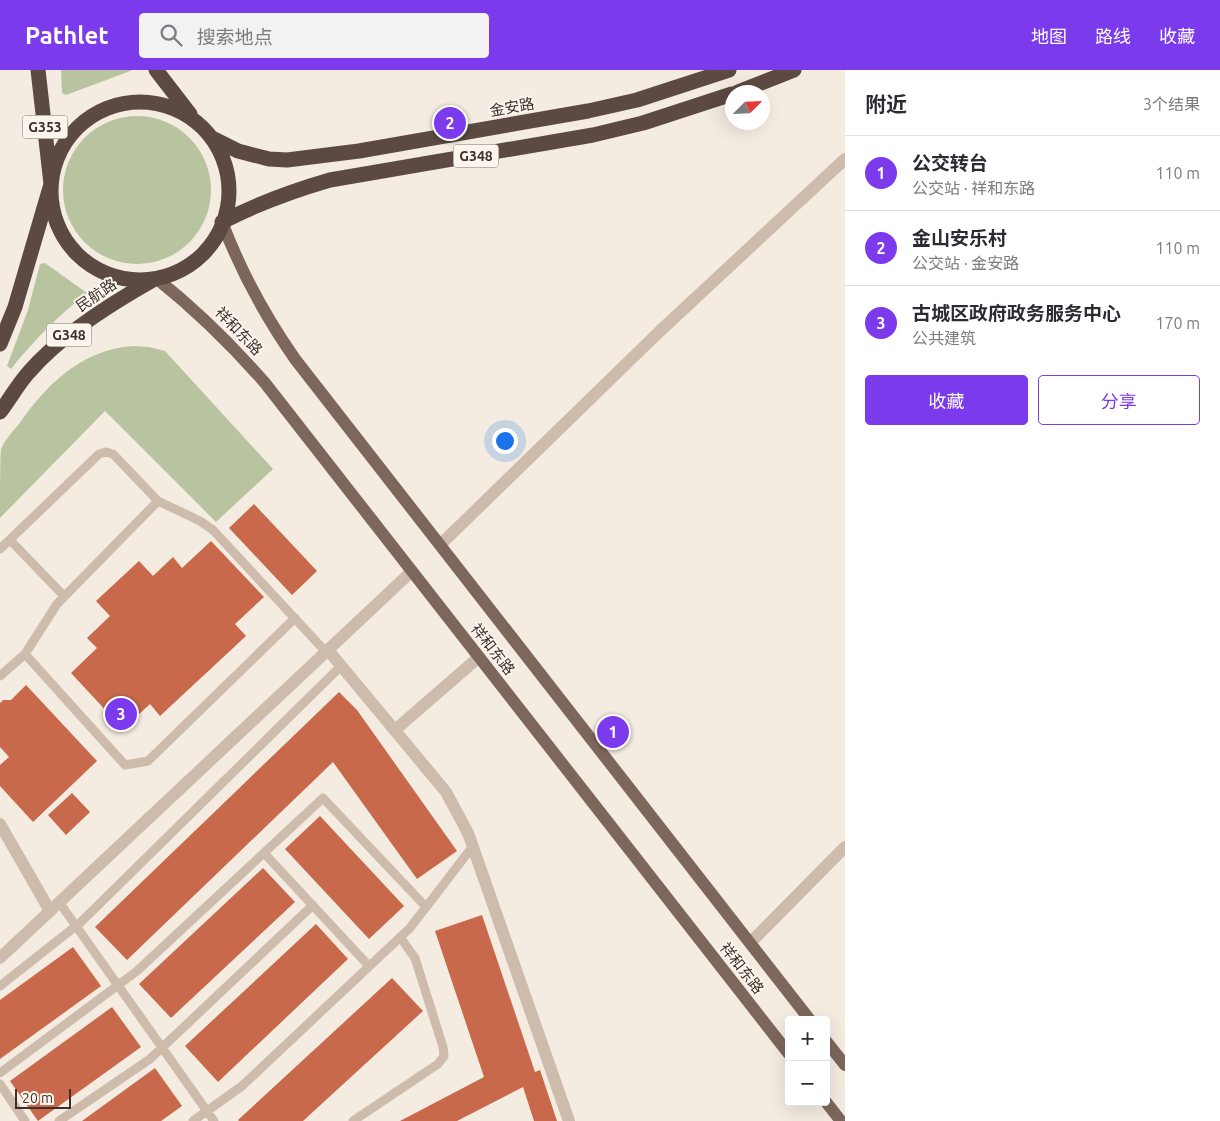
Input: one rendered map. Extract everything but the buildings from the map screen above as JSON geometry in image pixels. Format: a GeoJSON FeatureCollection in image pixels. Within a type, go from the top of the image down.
{"type":"FeatureCollection","features":[{"type":"Feature","properties":{"kind":"highway","name":"G353"},"geometry":{"type":"LineString","coordinates":[[38,70],[51,184]]}},
{"type":"Feature","properties":{"kind":"highway"},"geometry":{"type":"LineString","coordinates":[[156,70],[199,124]]}},
{"type":"Feature","properties":{"kind":"highway","name":"金安路"},"geometry":{"type":"LineString","coordinates":[[210,137],[231,148],[254,156],[286,160],[359,151],[588,112],[637,100],[710,73],[729,70]]}},
{"type":"Feature","properties":{"kind":"highway"},"geometry":{"type":"LineString","coordinates":[[756,85],[794,70]]}},
{"type":"Feature","properties":{"kind":"highway","name":"G348"},"geometry":{"type":"LineString","coordinates":[[222,222],[266,200],[330,180],[593,135],[643,123],[725,96]]}},
{"type":"Feature","properties":{"kind":"highway","name":"G348"},"geometry":{"type":"LineString","coordinates":[[0,344],[18,299],[60,152],[68,138],[92,116],[106,108],[122,103],[138,102],[155,103],[171,107],[186,114],[199,124],[219,151],[228,183],[228,200],[222,222],[210,245],[199,257],[179,270],[156,278],[140,280],[109,274],[81,258],[61,232],[53,208],[51,184]]}},
{"type":"Feature","properties":{"kind":"highway","name":"民航路"},"geometry":{"type":"LineString","coordinates":[[0,412],[29,371],[50,352],[99,313],[156,278]]}},
{"type":"Feature","properties":{"kind":"main road","name":"祥和东路"},"geometry":{"type":"LineString","coordinates":[[222,222],[251,290],[279,337],[295,359],[807,1016]]}},
{"type":"Feature","properties":{"kind":"main road","name":"祥和东路"},"geometry":{"type":"LineString","coordinates":[[156,278],[205,319],[265,383],[785,1049]]}},
{"type":"Feature","properties":{"kind":"main road"},"geometry":{"type":"LineString","coordinates":[[830,1046],[845,1065]]}},
{"type":"Feature","properties":{"kind":"main road"},"geometry":{"type":"LineString","coordinates":[[829,1106],[841,1121]]}},
{"type":"Feature","properties":{"kind":"street"},"geometry":{"type":"LineString","coordinates":[[440,545],[660,331],[845,159]]}},
{"type":"Feature","properties":{"kind":"street"},"geometry":{"type":"LineString","coordinates":[[0,958],[412,571]]}},
{"type":"Feature","properties":{"kind":"street"},"geometry":{"type":"LineString","coordinates":[[327,651],[446,792],[468,833],[569,1121]]}},
{"type":"Feature","properties":{"kind":"street"},"geometry":{"type":"LineString","coordinates":[[395,730],[479,657]]}},
{"type":"Feature","properties":{"kind":"street"},"geometry":{"type":"LineString","coordinates":[[0,824],[54,907]]}},
{"type":"Feature","properties":{"kind":"street"},"geometry":{"type":"LineString","coordinates":[[750,943],[845,847]]}},
{"type":"Feature","properties":{"kind":"lane"},"geometry":{"type":"LineString","coordinates":[[0,550],[98,454],[106,452],[113,454],[158,501],[200,521],[213,530],[327,651]]}},
{"type":"Feature","properties":{"kind":"lane"},"geometry":{"type":"LineString","coordinates":[[0,676],[25,654],[64,596],[158,501]]}},
{"type":"Feature","properties":{"kind":"lane"},"geometry":{"type":"LineString","coordinates":[[10,540],[64,596]]}},
{"type":"Feature","properties":{"kind":"lane"},"geometry":{"type":"LineString","coordinates":[[25,654],[125,766],[148,761],[295,618]]}},
{"type":"Feature","properties":{"kind":"lane"},"geometry":{"type":"LineString","coordinates":[[0,986],[75,926],[341,666]]}},
{"type":"Feature","properties":{"kind":"lane"},"geometry":{"type":"LineString","coordinates":[[0,1073],[137,971],[323,798],[426,907]]}},
{"type":"Feature","properties":{"kind":"lane"},"geometry":{"type":"LineString","coordinates":[[193,1121],[242,1086],[410,928],[473,846]]}},
{"type":"Feature","properties":{"kind":"lane"},"geometry":{"type":"LineString","coordinates":[[264,853],[370,966]]}},
{"type":"Feature","properties":{"kind":"lane"},"geometry":{"type":"LineString","coordinates":[[59,1121],[150,1059],[313,905]]}},
{"type":"Feature","properties":{"kind":"lane"},"geometry":{"type":"LineString","coordinates":[[54,907],[75,926],[214,1121]]}},
{"type":"Feature","properties":{"kind":"lane"},"geometry":{"type":"LineString","coordinates":[[353,1121],[438,1064],[444,1056],[444,1047],[415,958],[400,937]]}},
{"type":"Feature","properties":{"kind":"lane"},"geometry":{"type":"LineString","coordinates":[[0,1084],[25,1121]]}},
{"type":"Feature","properties":{"kind":"green space"},"geometry":{"type":"Polygon","coordinates":[[[61,70],[133,70],[66,95],[62,93],[61,70]]]}},
{"type":"Feature","properties":{"kind":"green space"},"geometry":{"type":"Polygon","coordinates":[[[137,116],[151,117],[165,122],[178,128],[189,138],[199,149],[205,162],[210,176],[210,204],[205,218],[199,231],[189,242],[178,252],[165,258],[151,263],[137,264],[123,263],[109,258],[96,252],[85,242],[75,231],[69,218],[64,204],[63,190],[64,176],[69,162],[75,149],[85,138],[96,128],[109,122],[123,117],[137,116]]]}},
{"type":"Feature","properties":{"kind":"green space"},"geometry":{"type":"Polygon","coordinates":[[[45,263],[87,293],[28,348],[11,369],[7,366],[28,310],[40,264],[45,263]]]}},
{"type":"Feature","properties":{"kind":"green space"},"geometry":{"type":"Polygon","coordinates":[[[133,346],[165,351],[273,469],[216,522],[105,411],[0,518],[1,449],[9,436],[41,396],[67,372],[97,354],[133,346]]]}},
{"type":"Feature","properties":{"kind":"place","name":"金山安乐村"},"geometry":{"type":"Point","coordinates":[450,123]}},
{"type":"Feature","properties":{"kind":"place","name":"古城区政府政务服务中心"},"geometry":{"type":"Point","coordinates":[121,714]}},
{"type":"Feature","properties":{"kind":"place","name":"公交转台"},"geometry":{"type":"Point","coordinates":[613,732]}}]}
